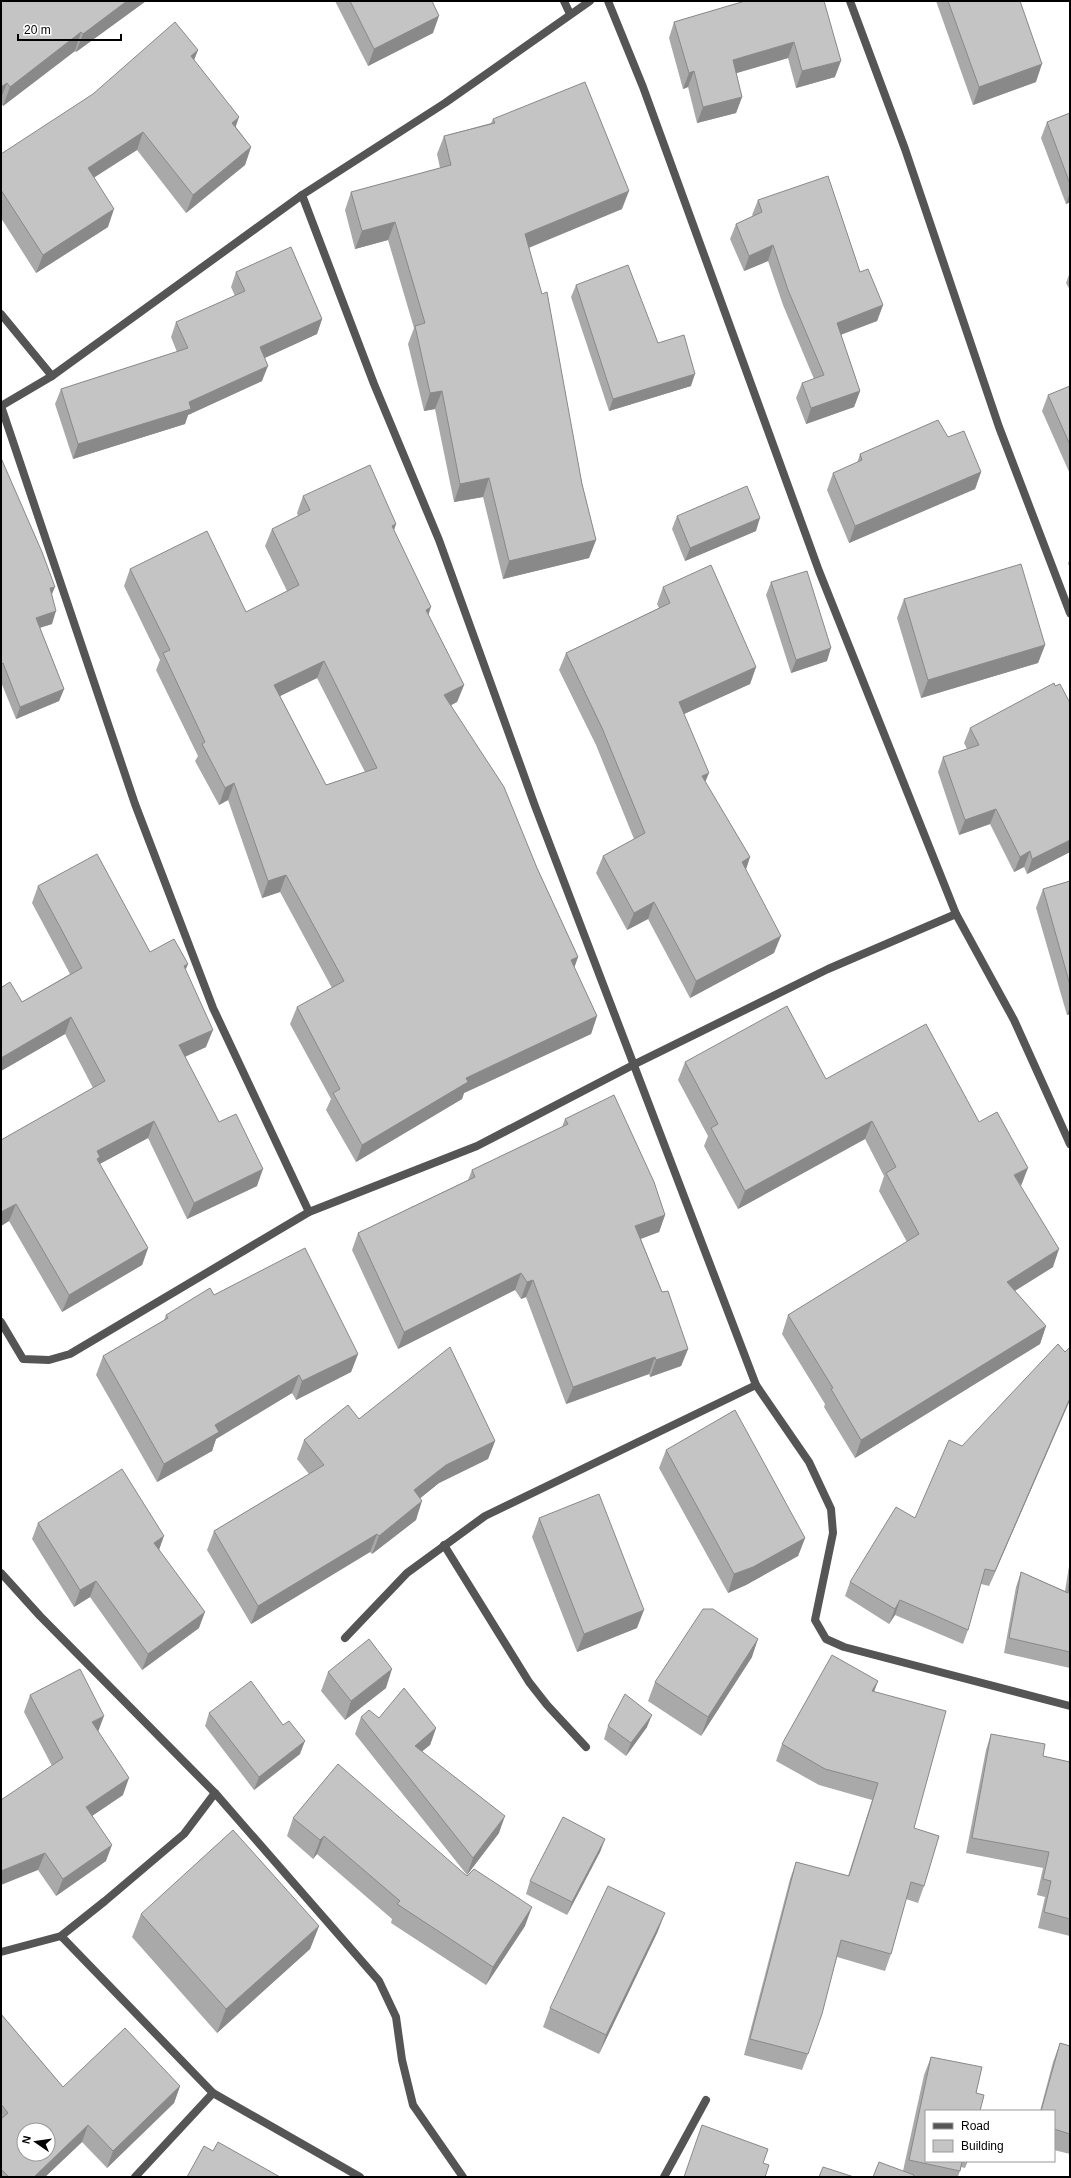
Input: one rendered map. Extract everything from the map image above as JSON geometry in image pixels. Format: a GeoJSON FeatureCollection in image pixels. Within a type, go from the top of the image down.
{"type":"FeatureCollection","features":[{"type":"Feature","properties":{"kind":"street"},"geometry":{"type":"LineString","coordinates":[[564,1],[570,14]]}},
{"type":"Feature","properties":{"kind":"street"},"geometry":{"type":"LineString","coordinates":[[309,1212],[212,1008],[136,804],[1,406],[52,376],[302,195],[445,103],[590,1]]}},
{"type":"Feature","properties":{"kind":"street"},"geometry":{"type":"LineString","coordinates":[[608,1],[643,87],[819,571],[956,914],[1014,1020],[1070,1144]]}},
{"type":"Feature","properties":{"kind":"street"},"geometry":{"type":"LineString","coordinates":[[850,1],[905,149],[999,427],[1070,613]]}},
{"type":"Feature","properties":{"kind":"street"},"geometry":{"type":"LineString","coordinates":[[302,195],[374,384],[439,540],[535,806],[635,1064],[756,1385],[809,1462],[831,1509],[833,1533],[815,1620],[826,1639],[852,1649],[1070,1706]]}},
{"type":"Feature","properties":{"kind":"street"},"geometry":{"type":"LineString","coordinates":[[1,314],[52,376]]}},
{"type":"Feature","properties":{"kind":"street"},"geometry":{"type":"LineString","coordinates":[[1,1322],[23,1359],[49,1360],[70,1354],[309,1212],[477,1146],[635,1064],[828,968],[956,914]]}},
{"type":"Feature","properties":{"kind":"street"},"geometry":{"type":"LineString","coordinates":[[345,1638],[407,1573],[485,1516],[756,1385]]}},
{"type":"Feature","properties":{"kind":"street"},"geometry":{"type":"LineString","coordinates":[[444,1546],[529,1682],[547,1705],[586,1747]]}},
{"type":"Feature","properties":{"kind":"street"},"geometry":{"type":"LineString","coordinates":[[1,1573],[40,1616],[215,1793],[379,1981],[396,2017],[402,2060],[413,2105],[463,2177]]}},
{"type":"Feature","properties":{"kind":"street"},"geometry":{"type":"LineString","coordinates":[[1,1952],[60,1936],[105,1901],[184,1834],[215,1793]]}},
{"type":"Feature","properties":{"kind":"street"},"geometry":{"type":"LineString","coordinates":[[60,1936],[213,2093],[360,2177]]}},
{"type":"Feature","properties":{"kind":"street"},"geometry":{"type":"LineString","coordinates":[[135,2177],[213,2093]]}},
{"type":"Feature","properties":{"kind":"street"},"geometry":{"type":"LineString","coordinates":[[664,2177],[706,2100]]}},
{"type":"Feature","properties":{"kind":"building"},"geometry":{"type":"Polygon","coordinates":[[[1,1],[127,1],[83,34],[81,32],[10,87],[7,83],[1,87],[1,1]]]}},
{"type":"Feature","properties":{"kind":"building"},"geometry":{"type":"Polygon","coordinates":[[[350,1],[432,1],[439,16],[374,49],[350,1]]]}},
{"type":"Feature","properties":{"kind":"building"},"geometry":{"type":"Polygon","coordinates":[[[745,1],[824,1],[841,61],[802,71],[794,42],[733,60],[742,97],[703,107],[694,71],[689,73],[674,22],[745,1]]]}},
{"type":"Feature","properties":{"kind":"building"},"geometry":{"type":"Polygon","coordinates":[[[948,1],[1020,1],[1042,64],[979,87],[948,1]]]}},
{"type":"Feature","properties":{"kind":"building"},"geometry":{"type":"Polygon","coordinates":[[[175,22],[198,50],[191,56],[239,117],[232,123],[251,147],[193,195],[143,132],[88,168],[114,209],[43,255],[1,190],[1,154],[93,94],[175,22]]]}},
{"type":"Feature","properties":{"kind":"building"},"geometry":{"type":"Polygon","coordinates":[[[585,82],[629,191],[525,234],[542,294],[547,292],[582,484],[596,540],[509,561],[489,478],[460,484],[442,391],[430,393],[415,326],[425,323],[395,222],[362,231],[351,192],[451,165],[444,136],[495,123],[493,119],[585,82]]]}},
{"type":"Feature","properties":{"kind":"building"},"geometry":{"type":"Polygon","coordinates":[[[1070,113],[1070,184],[1047,122],[1070,113]]]}},
{"type":"Feature","properties":{"kind":"building"},"geometry":{"type":"Polygon","coordinates":[[[828,176],[860,272],[868,269],[883,305],[837,323],[860,391],[811,408],[802,383],[824,375],[788,290],[773,245],[749,256],[736,224],[762,212],[758,200],[828,176]]]}},
{"type":"Feature","properties":{"kind":"building"},"geometry":{"type":"Polygon","coordinates":[[[291,247],[322,319],[260,347],[268,366],[189,402],[191,409],[78,444],[61,389],[188,348],[176,322],[245,291],[236,272],[291,247]]]}},
{"type":"Feature","properties":{"kind":"building"},"geometry":{"type":"Polygon","coordinates":[[[628,265],[658,343],[684,335],[695,374],[613,399],[576,285],[628,265]]]}},
{"type":"Feature","properties":{"kind":"building"},"geometry":{"type":"Polygon","coordinates":[[[1070,386],[1070,445],[1048,395],[1070,386]]]}},
{"type":"Feature","properties":{"kind":"building"},"geometry":{"type":"Polygon","coordinates":[[[938,420],[948,437],[964,431],[981,472],[855,526],[833,473],[862,460],[860,454],[938,420]]]}},
{"type":"Feature","properties":{"kind":"building"},"geometry":{"type":"Polygon","coordinates":[[[1,458],[42,552],[55,587],[50,588],[56,611],[36,618],[64,689],[20,707],[3,663],[1,664],[1,458]]]}},
{"type":"Feature","properties":{"kind":"building"},"geometry":{"type":"Polygon","coordinates":[[[370,465],[396,524],[392,526],[431,607],[426,610],[464,685],[444,695],[504,787],[537,868],[578,957],[571,960],[597,1016],[466,1078],[468,1082],[362,1145],[333,1093],[340,1089],[297,1007],[344,981],[286,875],[268,881],[234,783],[225,788],[202,744],[205,742],[163,653],[170,650],[130,569],[207,531],[246,612],[299,585],[272,529],[310,510],[303,496],[370,465]],[[324,661],[274,685],[326,785],[377,768],[324,661]]]}},
{"type":"Feature","properties":{"kind":"building"},"geometry":{"type":"Polygon","coordinates":[[[747,486],[760,518],[690,548],[677,516],[747,486]]]}},
{"type":"Feature","properties":{"kind":"building"},"geometry":{"type":"Polygon","coordinates":[[[1021,564],[1045,645],[928,680],[904,599],[1021,564]]]}},
{"type":"Feature","properties":{"kind":"building"},"geometry":{"type":"Polygon","coordinates":[[[711,565],[756,667],[679,702],[709,773],[702,776],[750,857],[742,862],[781,936],[696,981],[654,902],[634,913],[603,856],[645,833],[602,728],[566,653],[670,603],[663,587],[711,565]]]}},
{"type":"Feature","properties":{"kind":"building"},"geometry":{"type":"Polygon","coordinates":[[[807,571],[831,648],[796,660],[771,582],[807,571]]]}},
{"type":"Feature","properties":{"kind":"building"},"geometry":{"type":"Polygon","coordinates":[[[1054,683],[1055,686],[1060,684],[1070,703],[1070,840],[1032,859],[1030,851],[1020,857],[996,809],[965,820],[943,757],[979,745],[970,728],[1054,683]]]}},
{"type":"Feature","properties":{"kind":"building"},"geometry":{"type":"Polygon","coordinates":[[[97,854],[150,952],[174,939],[188,964],[184,966],[213,1030],[179,1045],[219,1122],[236,1114],[263,1169],[194,1203],[154,1121],[97,1151],[100,1157],[97,1159],[148,1248],[69,1295],[16,1204],[1,1212],[1,1140],[105,1081],[71,1017],[1,1058],[1,986],[2,987],[10,982],[22,1002],[82,968],[38,886],[97,854]]]}},
{"type":"Feature","properties":{"kind":"building"},"geometry":{"type":"Polygon","coordinates":[[[1070,881],[1070,985],[1043,889],[1070,881]]]}},
{"type":"Feature","properties":{"kind":"building"},"geometry":{"type":"Polygon","coordinates":[[[787,1006],[826,1079],[926,1024],[979,1122],[997,1112],[1028,1168],[1014,1175],[1059,1249],[1007,1282],[1046,1326],[861,1440],[831,1389],[833,1388],[788,1315],[919,1234],[886,1173],[896,1167],[872,1121],[745,1191],[711,1128],[718,1124],[685,1062],[787,1006]]]}},
{"type":"Feature","properties":{"kind":"building"},"geometry":{"type":"Polygon","coordinates":[[[614,1095],[654,1182],[665,1215],[635,1226],[662,1292],[668,1291],[688,1349],[656,1360],[655,1357],[573,1387],[533,1280],[527,1282],[521,1273],[404,1332],[358,1233],[475,1177],[472,1170],[568,1124],[565,1119],[614,1095]]]}},
{"type":"Feature","properties":{"kind":"building"},"geometry":{"type":"Polygon","coordinates":[[[305,1248],[358,1354],[302,1381],[299,1375],[215,1425],[219,1432],[164,1464],[103,1356],[168,1318],[166,1315],[210,1288],[214,1295],[305,1248]]]}},
{"type":"Feature","properties":{"kind":"building"},"geometry":{"type":"Polygon","coordinates":[[[1058,1344],[1065,1352],[1070,1347],[1070,1398],[995,1571],[985,1569],[968,1630],[900,1600],[895,1609],[850,1582],[896,1507],[915,1518],[949,1440],[962,1446],[1058,1344]]]}},
{"type":"Feature","properties":{"kind":"building"},"geometry":{"type":"Polygon","coordinates":[[[450,1347],[495,1441],[446,1465],[414,1490],[422,1501],[379,1536],[377,1534],[258,1606],[214,1531],[324,1465],[304,1440],[348,1405],[359,1419],[450,1347]]]}},
{"type":"Feature","properties":{"kind":"building"},"geometry":{"type":"Polygon","coordinates":[[[735,1410],[805,1538],[753,1567],[734,1574],[666,1450],[735,1410]]]}},
{"type":"Feature","properties":{"kind":"building"},"geometry":{"type":"Polygon","coordinates":[[[122,1469],[164,1536],[154,1543],[205,1612],[148,1654],[96,1581],[80,1590],[38,1523],[122,1469]]]}},
{"type":"Feature","properties":{"kind":"building"},"geometry":{"type":"Polygon","coordinates":[[[599,1494],[644,1610],[584,1634],[539,1518],[599,1494]]]}},
{"type":"Feature","properties":{"kind":"building"},"geometry":{"type":"Polygon","coordinates":[[[1021,1572],[1068,1593],[1070,1579],[1070,1652],[1009,1638],[1021,1572]]]}},
{"type":"Feature","properties":{"kind":"building"},"geometry":{"type":"Polygon","coordinates":[[[703,1609],[713,1609],[758,1639],[708,1717],[655,1682],[703,1609]]]}},
{"type":"Feature","properties":{"kind":"building"},"geometry":{"type":"Polygon","coordinates":[[[369,1639],[392,1669],[351,1701],[328,1672],[369,1639]]]}},
{"type":"Feature","properties":{"kind":"building"},"geometry":{"type":"Polygon","coordinates":[[[832,1655],[878,1681],[872,1691],[946,1711],[914,1828],[939,1836],[924,1886],[911,1882],[891,1954],[841,1940],[822,2014],[808,2054],[750,2039],[796,1862],[849,1876],[878,1783],[825,1769],[782,1744],[832,1655]]]}},
{"type":"Feature","properties":{"kind":"building"},"geometry":{"type":"Polygon","coordinates":[[[80,1669],[104,1716],[92,1722],[129,1778],[86,1807],[112,1845],[63,1879],[45,1853],[1,1871],[1,1800],[63,1758],[30,1695],[80,1669]]]}},
{"type":"Feature","properties":{"kind":"building"},"geometry":{"type":"Polygon","coordinates":[[[251,1681],[283,1725],[289,1721],[305,1741],[259,1777],[209,1713],[251,1681]]]}},
{"type":"Feature","properties":{"kind":"building"},"geometry":{"type":"Polygon","coordinates":[[[404,1688],[436,1728],[415,1746],[505,1816],[473,1858],[361,1717],[369,1710],[379,1718],[404,1688]]]}},
{"type":"Feature","properties":{"kind":"building"},"geometry":{"type":"Polygon","coordinates":[[[625,1694],[652,1715],[631,1743],[608,1726],[625,1694]]]}},
{"type":"Feature","properties":{"kind":"building"},"geometry":{"type":"Polygon","coordinates":[[[991,1734],[1045,1744],[1043,1756],[1070,1762],[1070,1919],[1044,1912],[1051,1881],[1043,1879],[1049,1852],[972,1838],[991,1734]]]}},
{"type":"Feature","properties":{"kind":"building"},"geometry":{"type":"Polygon","coordinates":[[[338,1764],[467,1876],[474,1869],[532,1907],[493,1967],[397,1904],[400,1901],[324,1836],[320,1840],[293,1818],[338,1764]]]}},
{"type":"Feature","properties":{"kind":"building"},"geometry":{"type":"Polygon","coordinates":[[[563,1817],[605,1839],[572,1902],[530,1881],[563,1817]]]}},
{"type":"Feature","properties":{"kind":"building"},"geometry":{"type":"Polygon","coordinates":[[[233,1830],[319,1926],[226,2009],[141,1914],[233,1830]]]}},
{"type":"Feature","properties":{"kind":"building"},"geometry":{"type":"Polygon","coordinates":[[[608,1886],[665,1913],[606,2035],[550,2008],[608,1886]]]}},
{"type":"Feature","properties":{"kind":"building"},"geometry":{"type":"Polygon","coordinates":[[[1,2014],[63,2087],[125,2028],[180,2086],[113,2151],[88,2125],[56,2156],[56,2122],[16,2122],[16,2162],[50,2162],[34,2177],[9,2177],[1,2169],[1,2119],[8,2113],[1,2104],[1,2014]]]}},
{"type":"Feature","properties":{"kind":"building"},"geometry":{"type":"Polygon","coordinates":[[[1060,2043],[1070,2046],[1070,2134],[1055,2129],[1055,2110],[1041,2110],[1060,2043]]]}},
{"type":"Feature","properties":{"kind":"building"},"geometry":{"type":"Polygon","coordinates":[[[931,2057],[982,2067],[976,2093],[984,2095],[980,2110],[925,2110],[925,2162],[962,2162],[960,2171],[909,2160],[931,2057]]]}},
{"type":"Feature","properties":{"kind":"building"},"geometry":{"type":"Polygon","coordinates":[[[702,2125],[768,2149],[763,2163],[769,2165],[765,2177],[684,2177],[702,2125]]]}},
{"type":"Feature","properties":{"kind":"building"},"geometry":{"type":"Polygon","coordinates":[[[218,2142],[280,2177],[187,2177],[204,2146],[213,2151],[218,2142]]]}},
{"type":"Feature","properties":{"kind":"building"},"geometry":{"type":"Polygon","coordinates":[[[879,2162],[914,2175],[913,2177],[873,2177],[879,2162]]]}},
{"type":"Feature","properties":{"kind":"building"},"geometry":{"type":"Polygon","coordinates":[[[823,2167],[854,2177],[819,2177],[823,2167]]]}}]}
